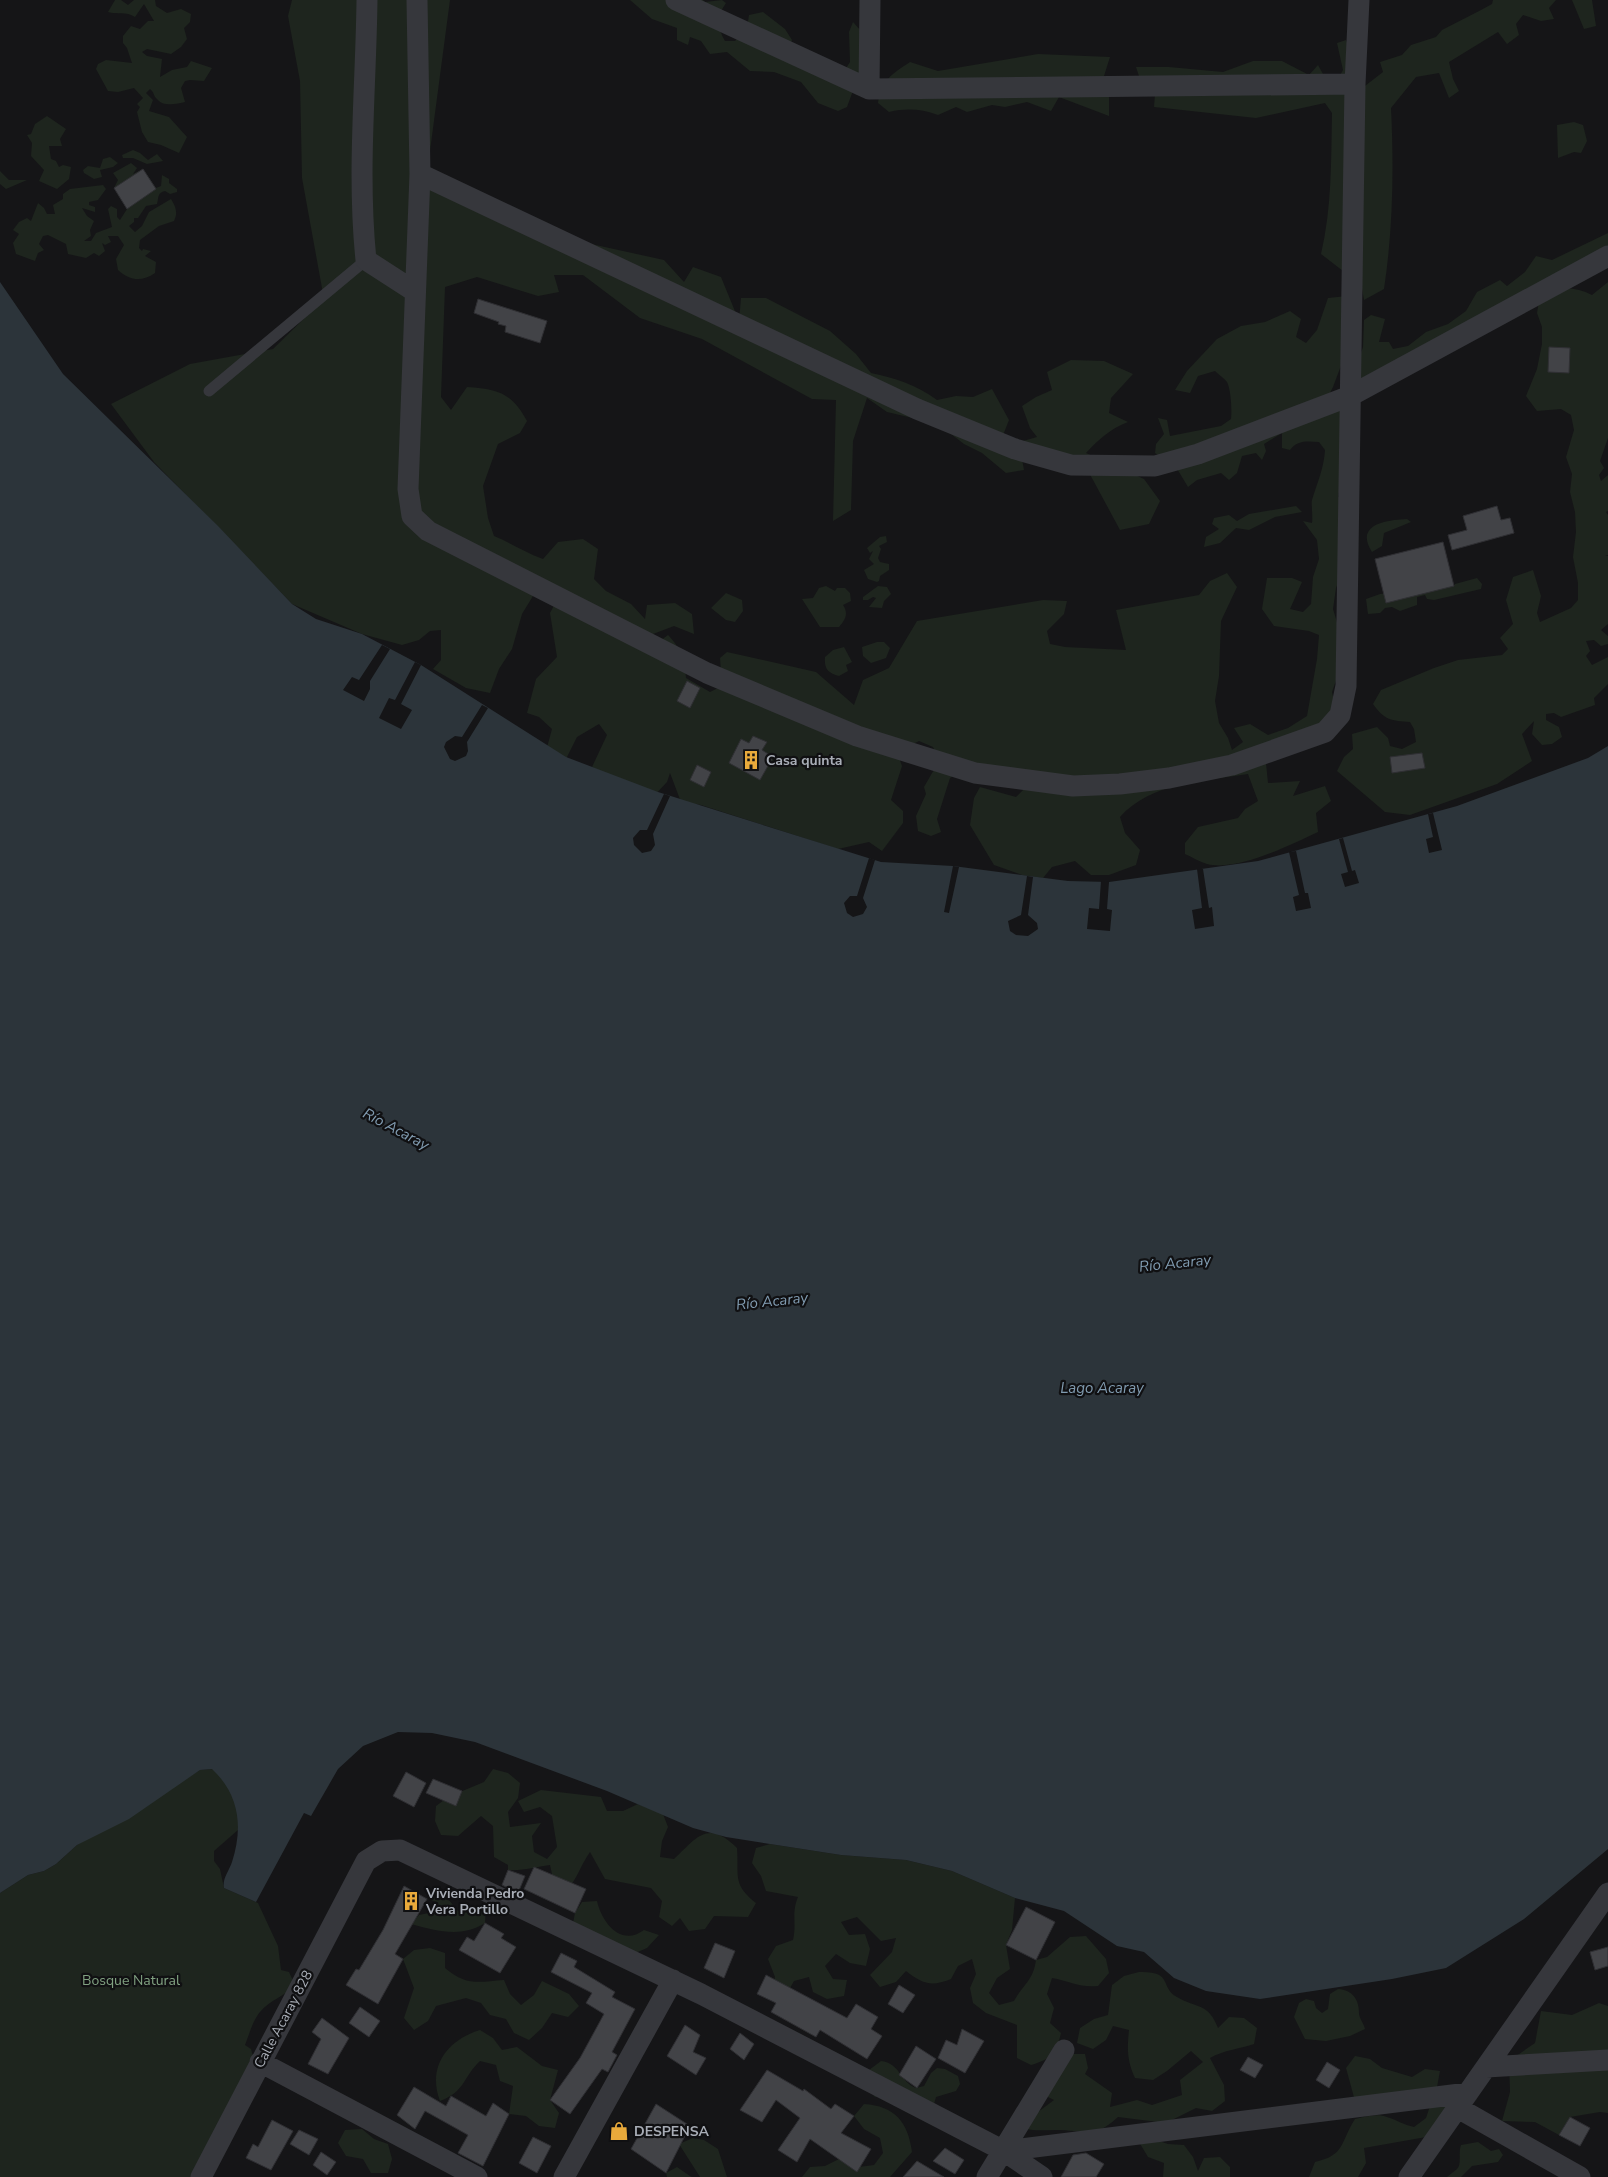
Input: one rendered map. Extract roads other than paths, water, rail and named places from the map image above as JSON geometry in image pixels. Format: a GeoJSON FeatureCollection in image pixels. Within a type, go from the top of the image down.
{"type":"FeatureCollection","features":[{"type":"Feature","properties":{"kind":"street"},"geometry":{"type":"LineString","coordinates":[[367,0],[367,58],[362,118],[363,233],[366,260],[414,291]]}},
{"type":"Feature","properties":{"kind":"street"},"geometry":{"type":"LineString","coordinates":[[417,0],[420,174],[414,291],[408,489],[412,516],[428,531],[707,673],[857,736],[975,773],[1072,786],[1120,784],[1169,778],[1232,766],[1325,732],[1340,714],[1346,686],[1355,84],[1359,0]]}},
{"type":"Feature","properties":{"kind":"street"},"geometry":{"type":"LineString","coordinates":[[676,0],[869,89],[1355,84]]}},
{"type":"Feature","properties":{"kind":"street"},"geometry":{"type":"LineString","coordinates":[[869,89],[870,0]]}},
{"type":"Feature","properties":{"kind":"street"},"geometry":{"type":"LineString","coordinates":[[420,174],[916,409],[1015,449],[1071,465],[1155,466],[1198,454],[1350,396],[1608,256]]}},
{"type":"Feature","properties":{"kind":"street","name":"Calle Acaray 828"},"geometry":{"type":"LineString","coordinates":[[201,2177],[366,1861],[382,1851],[400,1850],[673,1980]]}},
{"type":"Feature","properties":{"kind":"street"},"geometry":{"type":"LineString","coordinates":[[1409,2177],[1608,1893]]}},
{"type":"Feature","properties":{"kind":"street"},"geometry":{"type":"LineString","coordinates":[[564,2177],[673,1980],[1004,2151],[1042,2177]]}},
{"type":"Feature","properties":{"kind":"street"},"geometry":{"type":"LineString","coordinates":[[987,2177],[1064,2050]]}},
{"type":"Feature","properties":{"kind":"street"},"geometry":{"type":"LineString","coordinates":[[1486,2067],[1608,2060]]}},
{"type":"Feature","properties":{"kind":"street"},"geometry":{"type":"LineString","coordinates":[[260,2062],[477,2177]]}},
{"type":"Feature","properties":{"kind":"street"},"geometry":{"type":"LineString","coordinates":[[1004,2151],[1463,2101],[1580,2177]]}},
{"type":"Feature","properties":{"kind":"lane"},"geometry":{"type":"LineString","coordinates":[[209,391],[366,260]]}},
{"type":"Feature","properties":{"kind":"water","name":"Lago Acaray"},"geometry":{"type":"Polygon","coordinates":[[[0,282],[63,374],[218,526],[292,604],[316,619],[362,634],[421,665],[566,757],[658,792],[881,862],[953,866],[1068,881],[1109,882],[1258,861],[1457,806],[1588,758],[1608,746],[1608,1849],[1524,1919],[1446,1968],[1392,1979],[1260,1999],[1206,1991],[1174,1978],[1144,1952],[1117,1946],[1064,1911],[1015,1898],[952,1871],[906,1860],[841,1855],[726,1837],[693,1828],[607,1791],[475,1742],[432,1733],[398,1732],[363,1746],[338,1769],[311,1816],[304,1813],[256,1902],[224,1888],[225,1878],[235,1849],[238,1824],[237,1813],[234,1801],[228,1790],[212,1769],[200,1770],[129,1819],[77,1845],[56,1864],[44,1871],[28,1875],[0,1893],[0,282]]]}},
{"type":"Feature","properties":{"kind":"place","name":"Casa quinta"},"geometry":{"type":"Point","coordinates":[751,760]}},
{"type":"Feature","properties":{"kind":"place","name":"Vivienda Pedro Vera Portillo"},"geometry":{"type":"Point","coordinates":[411,1901]}},
{"type":"Feature","properties":{"kind":"place","name":"DESPENSA"},"geometry":{"type":"Point","coordinates":[619,2131]}},
{"type":"Feature","properties":{"kind":"water label","name":"Río Acaray"},"geometry":{"type":"Point","coordinates":[396,1129]}},
{"type":"Feature","properties":{"kind":"water label","name":"Río Acaray"},"geometry":{"type":"Point","coordinates":[1175,1263]}},
{"type":"Feature","properties":{"kind":"water label","name":"Río Acaray"},"geometry":{"type":"Point","coordinates":[772,1301]}},
{"type":"Feature","properties":{"kind":"park label","name":"Bosque Natural"},"geometry":{"type":"Point","coordinates":[131,1980]}}]}
